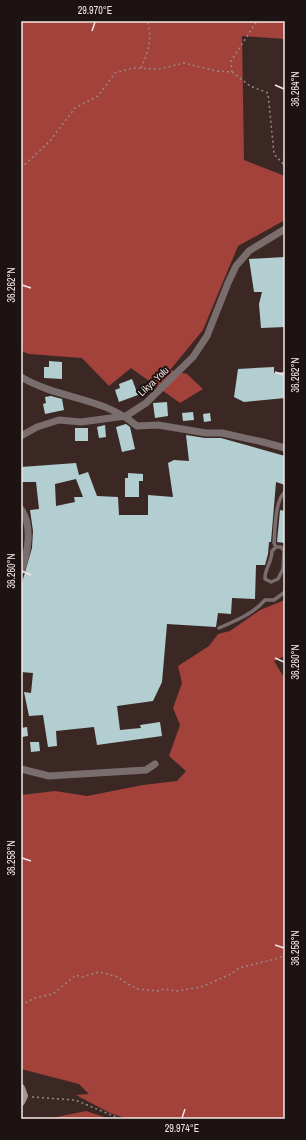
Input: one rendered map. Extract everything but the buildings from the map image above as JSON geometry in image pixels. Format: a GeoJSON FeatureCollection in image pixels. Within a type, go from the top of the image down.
{"type":"FeatureCollection","features":[{"type":"Feature","properties":{"kind":"main road"},"geometry":{"type":"LineString","coordinates":[[21,1088],[22,1099]]}},
{"type":"Feature","properties":{"kind":"street","name":"Likya Yolu"},"geometry":{"type":"LineString","coordinates":[[126,416],[146,402],[193,357],[207,336],[236,266],[249,251],[285,229]]}},
{"type":"Feature","properties":{"kind":"street"},"geometry":{"type":"LineString","coordinates":[[21,377],[38,387],[109,407],[126,416],[137,426],[158,425],[206,433],[222,433],[285,448]]}},
{"type":"Feature","properties":{"kind":"street"},"geometry":{"type":"LineString","coordinates":[[21,436],[37,427],[59,420],[81,422],[126,416]]}},
{"type":"Feature","properties":{"kind":"street"},"geometry":{"type":"LineString","coordinates":[[21,509],[26,517],[28,533],[21,571]]}},
{"type":"Feature","properties":{"kind":"street"},"geometry":{"type":"LineString","coordinates":[[21,770],[49,776],[146,770],[155,764]]}},
{"type":"Feature","properties":{"kind":"lane"},"geometry":{"type":"LineString","coordinates":[[276,547],[274,543],[277,509],[282,495],[285,492]]}},
{"type":"Feature","properties":{"kind":"lane"},"geometry":{"type":"LineString","coordinates":[[276,547],[281,547],[284,551],[283,569],[278,579],[271,582],[265,579],[265,574],[272,558],[272,551],[276,547]]}},
{"type":"Feature","properties":{"kind":"lane"},"geometry":{"type":"LineString","coordinates":[[219,628],[244,616],[260,606],[265,600],[274,600],[285,592]]}},
{"type":"Feature","properties":{"kind":"path"},"geometry":{"type":"LineString","coordinates":[[141,68],[150,48],[150,29],[147,21]]}},
{"type":"Feature","properties":{"kind":"path"},"geometry":{"type":"LineString","coordinates":[[232,72],[231,61],[257,21]]}},
{"type":"Feature","properties":{"kind":"path"},"geometry":{"type":"LineString","coordinates":[[21,168],[50,141],[75,108],[98,96],[115,73],[133,68],[159,69],[184,63],[216,71],[232,72],[250,86],[268,93],[274,154],[285,166]]}},
{"type":"Feature","properties":{"kind":"path"},"geometry":{"type":"LineString","coordinates":[[21,1006],[35,998],[52,994],[76,975],[82,977],[99,972],[118,976],[126,984],[138,990],[158,991],[164,989],[177,991],[201,987],[231,974],[239,968],[279,958],[285,954]]}},
{"type":"Feature","properties":{"kind":"path"},"geometry":{"type":"LineString","coordinates":[[22,1099],[75,1100],[121,1119]]}},
{"type":"Feature","properties":{"kind":"shaded area"},"geometry":{"type":"Polygon","coordinates":[[[21,21],[285,21],[285,39],[242,36],[244,160],[285,176],[285,220],[238,246],[203,330],[170,370],[187,374],[203,389],[180,403],[131,368],[109,386],[82,358],[29,354],[21,351],[21,21]]]}},
{"type":"Feature","properties":{"kind":"shaded area"},"geometry":{"type":"Polygon","coordinates":[[[285,600],[285,656],[274,661],[285,679],[285,1119],[128,1119],[110,1113],[76,1095],[89,1094],[79,1084],[21,1069],[21,795],[55,791],[87,796],[143,785],[177,781],[186,771],[169,756],[180,725],[173,708],[182,683],[178,666],[209,646],[218,634],[230,631],[260,610],[285,600]]]}},
{"type":"Feature","properties":{"kind":"shaded area"},"geometry":{"type":"Polygon","coordinates":[[[86,1111],[110,1119],[47,1119],[86,1111]]]}}]}
